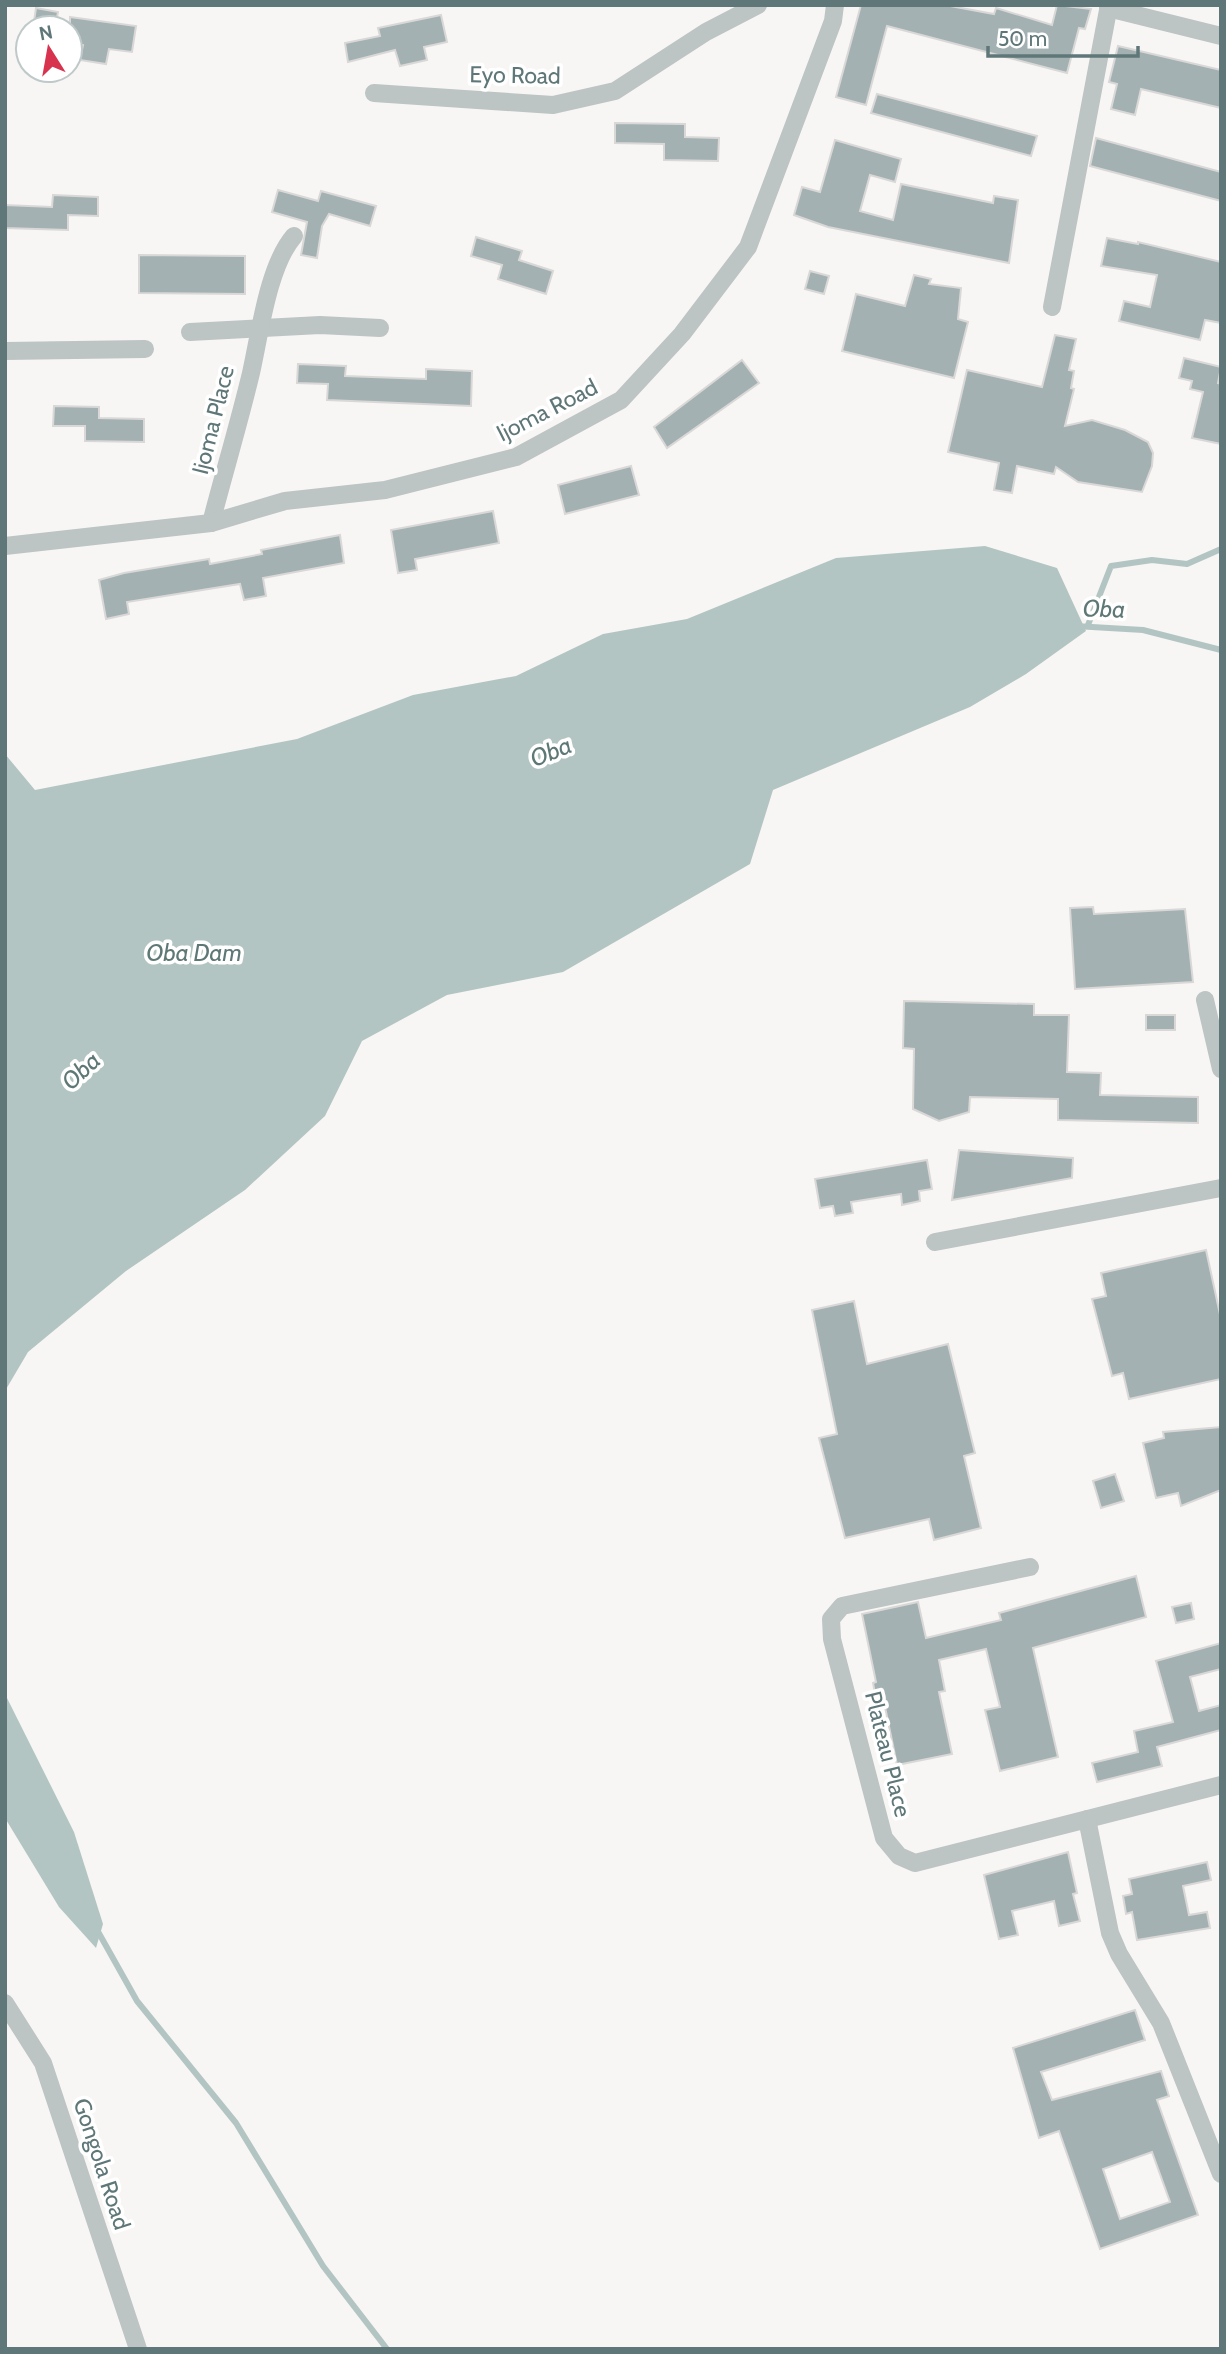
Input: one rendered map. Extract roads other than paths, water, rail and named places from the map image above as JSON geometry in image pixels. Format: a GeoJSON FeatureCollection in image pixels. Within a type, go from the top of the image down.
{"type":"FeatureCollection","features":[{"type":"Feature","properties":{"kind":"street","name":"Eyo Road"},"geometry":{"type":"LineString","coordinates":[[374,93],[553,105],[615,91],[706,32],[758,5]]}},
{"type":"Feature","properties":{"kind":"street","name":"Ijoma Road"},"geometry":{"type":"LineString","coordinates":[[5,545],[211,523],[285,501],[385,491],[516,457],[621,400],[682,334],[748,247],[833,21],[835,5]]}},
{"type":"Feature","properties":{"kind":"street"},"geometry":{"type":"LineString","coordinates":[[1052,307],[1108,6],[1221,36]]}},
{"type":"Feature","properties":{"kind":"street","name":"Ijoma Place"},"geometry":{"type":"LineString","coordinates":[[211,523],[260,329],[286,245],[294,236]]}},
{"type":"Feature","properties":{"kind":"street","name":"Ijoma Place"},"geometry":{"type":"LineString","coordinates":[[190,332],[320,325],[380,328]]}},
{"type":"Feature","properties":{"kind":"street"},"geometry":{"type":"LineString","coordinates":[[5,351],[145,349]]}},
{"type":"Feature","properties":{"kind":"street"},"geometry":{"type":"LineString","coordinates":[[1205,1000],[1221,1069]]}},
{"type":"Feature","properties":{"kind":"street"},"geometry":{"type":"LineString","coordinates":[[934,1241],[1221,1188]]}},
{"type":"Feature","properties":{"kind":"street","name":"Plateau Place"},"geometry":{"type":"LineString","coordinates":[[1030,1567],[842,1606],[831,1619],[832,1639],[884,1838],[899,1856],[915,1863],[1221,1785]]}},
{"type":"Feature","properties":{"kind":"street"},"geometry":{"type":"LineString","coordinates":[[1087,1819],[1110,1933],[1119,1954],[1161,2023],[1221,2174]]}},
{"type":"Feature","properties":{"kind":"street","name":"Gongola Road"},"geometry":{"type":"LineString","coordinates":[[5,2003],[43,2063],[138,2349]]}},
{"type":"Feature","properties":{"kind":"water","name":"Oba Dam"},"geometry":{"type":"Polygon","coordinates":[[[985,546],[1057,568],[1086,631],[1026,674],[970,707],[773,790],[750,864],[563,972],[447,995],[362,1041],[325,1116],[245,1190],[126,1271],[28,1352],[5,1391],[5,754],[35,790],[297,739],[413,695],[516,676],[603,634],[687,619],[836,558],[985,546]]]}},
{"type":"Feature","properties":{"kind":"water"},"geometry":{"type":"Polygon","coordinates":[[[5,1694],[74,1832],[103,1924],[96,1948],[59,1907],[5,1818],[5,1694]]]}},
{"type":"Feature","properties":{"kind":"waterway"},"geometry":{"type":"LineString","coordinates":[[1088,625],[1111,566],[1152,560],[1187,564],[1221,549]]}},
{"type":"Feature","properties":{"kind":"waterway","name":"Oba"},"geometry":{"type":"LineString","coordinates":[[1075,626],[1143,630],[1221,650]]}},
{"type":"Feature","properties":{"kind":"waterway"},"geometry":{"type":"LineString","coordinates":[[96,1928],[137,2001],[236,2123],[323,2266],[387,2349]]}}]}
